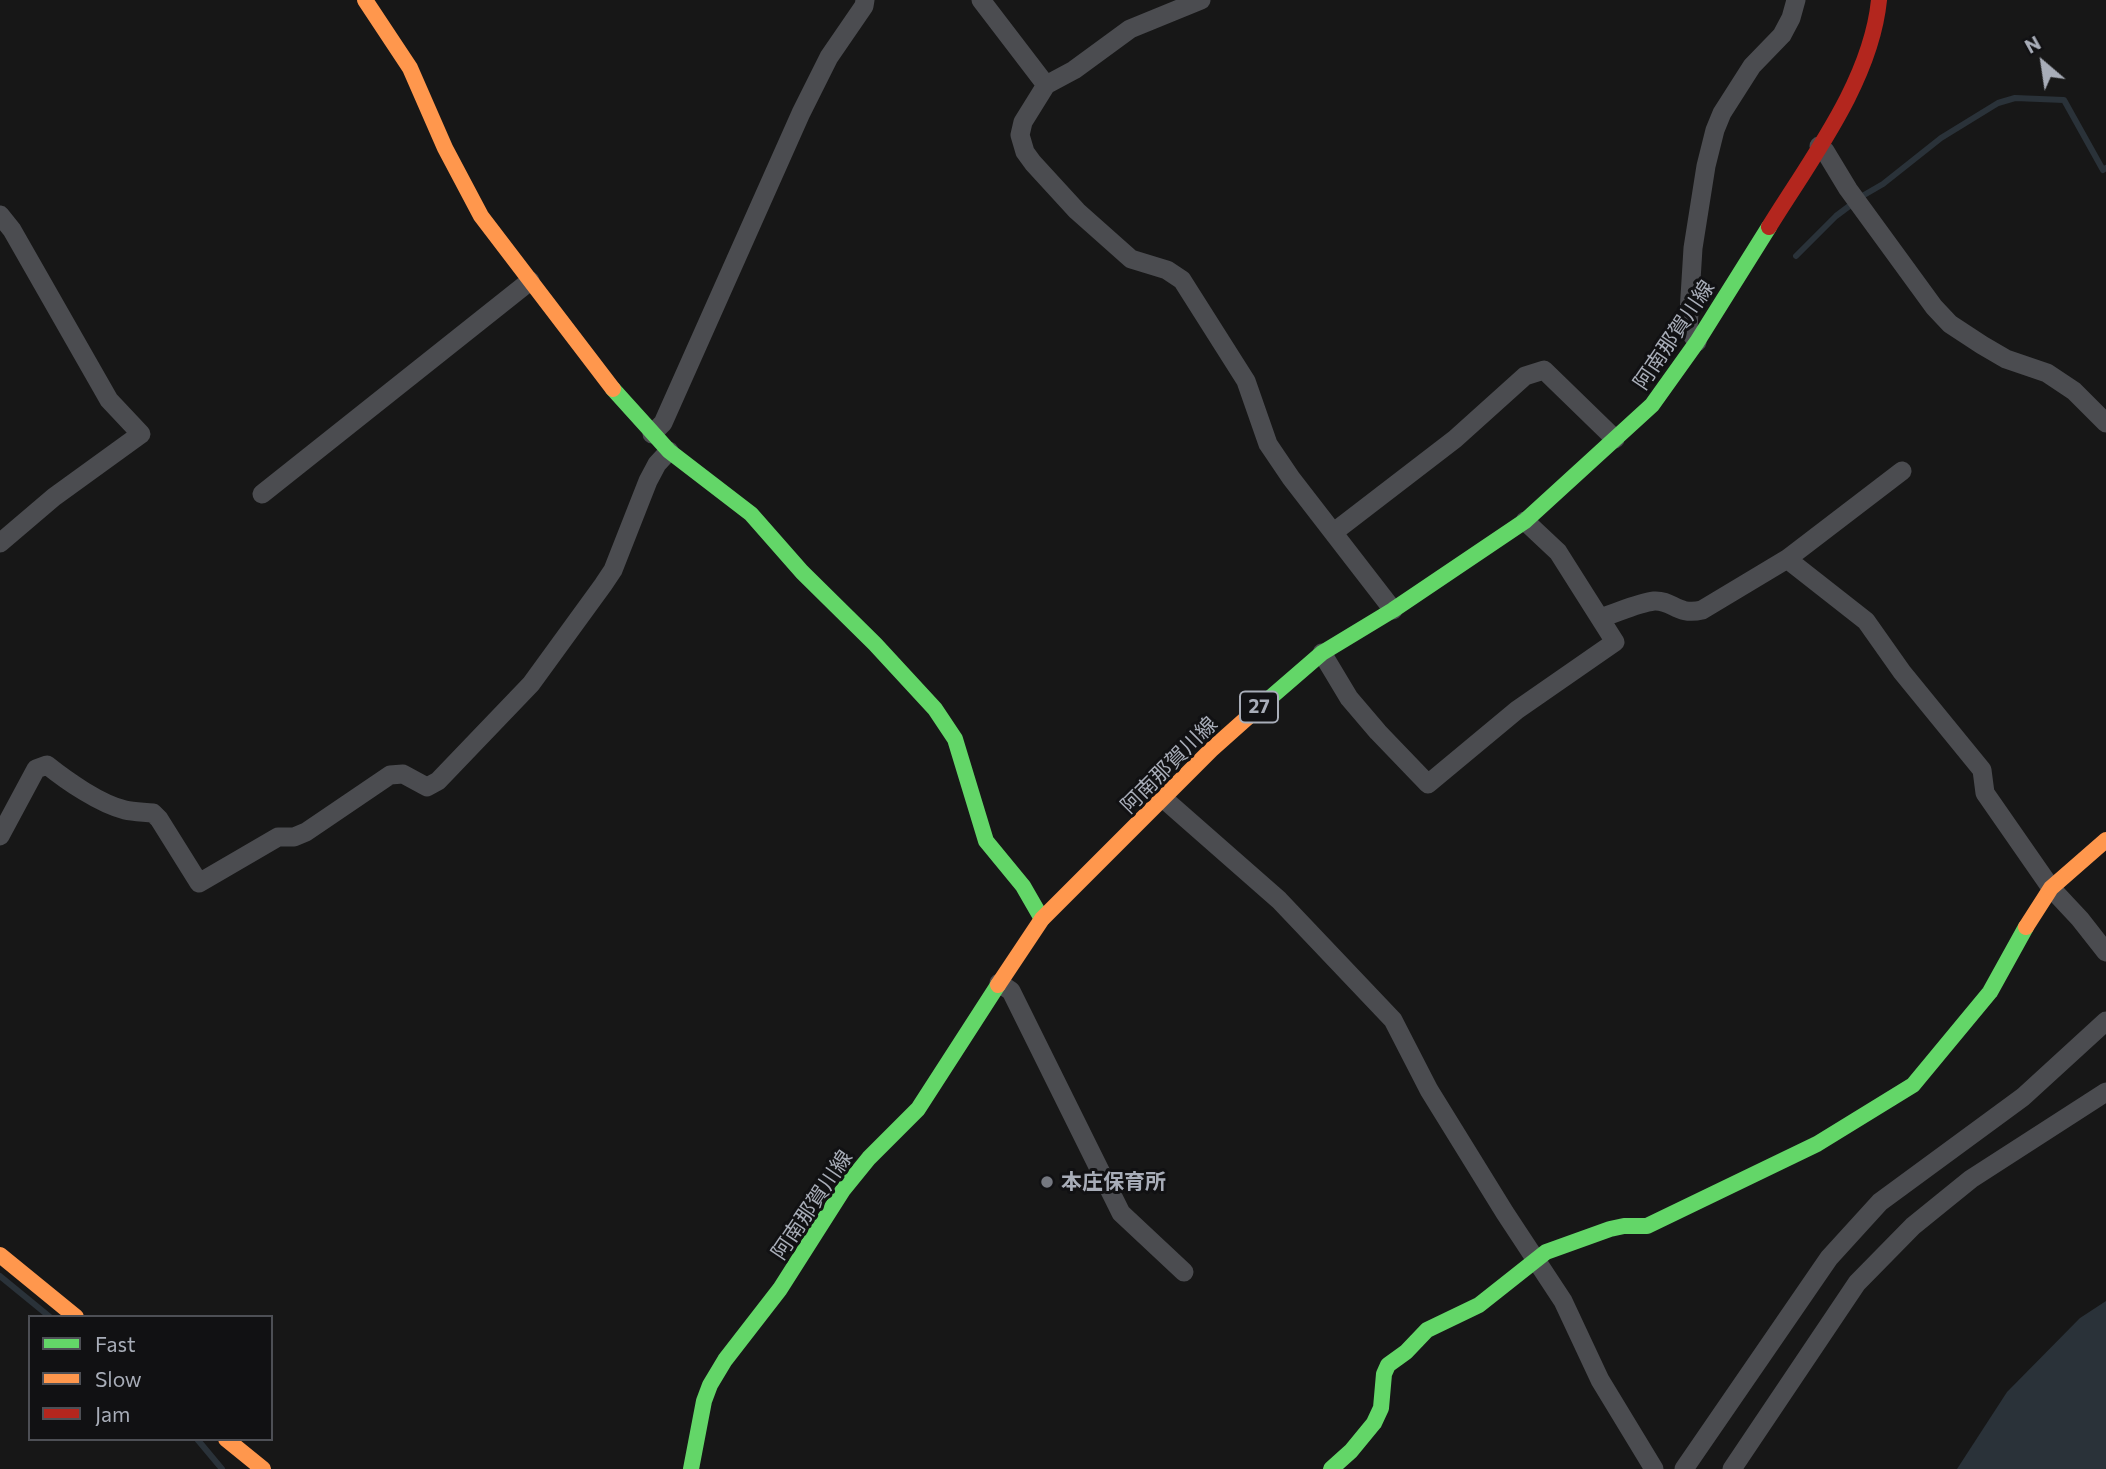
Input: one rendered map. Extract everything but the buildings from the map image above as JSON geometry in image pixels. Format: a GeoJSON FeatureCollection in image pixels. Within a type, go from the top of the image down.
{"type":"FeatureCollection","features":[{"type":"Feature","properties":{"kind":"street"},"geometry":{"type":"LineString","coordinates":[[365,0],[410,68],[445,148],[481,215],[625,404],[669,451],[751,513],[802,572],[876,644],[935,709],[955,739],[986,841],[1023,886],[1042,919]]}},
{"type":"Feature","properties":{"kind":"street"},"geometry":{"type":"LineString","coordinates":[[652,434],[663,423],[669,410],[800,113],[828,57],[864,6],[865,0]]}},
{"type":"Feature","properties":{"kind":"street"},"geometry":{"type":"LineString","coordinates":[[981,0],[1046,85]]}},
{"type":"Feature","properties":{"kind":"street"},"geometry":{"type":"LineString","coordinates":[[1201,0],[1130,29],[1074,70],[1046,85],[1023,122],[1020,135],[1025,152],[1077,211],[1132,259],[1167,270],[1182,279],[1246,381],[1268,444],[1393,610]]}},
{"type":"Feature","properties":{"kind":"street"},"geometry":{"type":"LineString","coordinates":[[1697,342],[1688,329],[1693,248],[1706,166],[1715,130],[1752,66],[1782,35],[1796,0]]}},
{"type":"Feature","properties":{"kind":"street","name":"阿南那賀川線"},"geometry":{"type":"LineString","coordinates":[[691,1469],[704,1401],[720,1368],[780,1289],[844,1190],[869,1158],[918,1110],[1042,919],[1211,750],[1322,653],[1393,610],[1524,521],[1653,405],[1697,342],[1854,86],[1877,21],[1879,0]]}},
{"type":"Feature","properties":{"kind":"street"},"geometry":{"type":"LineString","coordinates":[[1819,146],[1934,307],[1950,324],[2006,359],[2047,373],[2074,391],[2106,423]]}},
{"type":"Feature","properties":{"kind":"street"},"geometry":{"type":"LineString","coordinates":[[0,215],[12,230],[109,400],[141,434],[54,497],[0,543]]}},
{"type":"Feature","properties":{"kind":"street"},"geometry":{"type":"LineString","coordinates":[[262,494],[530,281]]}},
{"type":"Feature","properties":{"kind":"street"},"geometry":{"type":"LineString","coordinates":[[1334,532],[1455,439],[1525,376],[1545,370],[1615,439]]}},
{"type":"Feature","properties":{"kind":"street"},"geometry":{"type":"LineString","coordinates":[[0,836],[36,769],[47,765],[63,778],[116,807],[127,811],[153,813],[199,883],[278,837],[294,837],[306,832],[390,775],[403,774],[427,787],[438,781],[516,701],[556,652],[613,570],[648,481],[657,464],[669,451]]}},
{"type":"Feature","properties":{"kind":"street"},"geometry":{"type":"LineString","coordinates":[[1600,618],[1654,601],[1665,603],[1678,611],[1690,613],[1702,610],[1787,559],[1902,471]]}},
{"type":"Feature","properties":{"kind":"street"},"geometry":{"type":"LineString","coordinates":[[1322,653],[1349,698],[1428,784],[1517,710],[1615,642],[1558,552],[1524,521]]}},
{"type":"Feature","properties":{"kind":"street"},"geometry":{"type":"LineString","coordinates":[[1787,559],[1866,621],[1902,672],[1982,770],[1985,793],[2051,888],[2106,952]]}},
{"type":"Feature","properties":{"kind":"street"},"geometry":{"type":"LineString","coordinates":[[1164,799],[1279,900],[1382,1005],[1393,1020],[1429,1090],[1563,1301],[1600,1380],[1654,1469]]}},
{"type":"Feature","properties":{"kind":"street"},"geometry":{"type":"LineString","coordinates":[[1331,1469],[1351,1451],[1374,1423],[1381,1408],[1384,1374],[1388,1365],[1406,1352],[1427,1330],[1479,1306],[1546,1252],[1610,1229],[1647,1226],[1817,1144],[1913,1085],[1990,992],[2051,888],[2106,840]]}},
{"type":"Feature","properties":{"kind":"street"},"geometry":{"type":"LineString","coordinates":[[999,984],[1012,991],[1121,1213],[1184,1272]]}},
{"type":"Feature","properties":{"kind":"street"},"geometry":{"type":"LineString","coordinates":[[1684,1469],[1829,1258],[1880,1202],[2023,1097],[2106,1021]]}},
{"type":"Feature","properties":{"kind":"street"},"geometry":{"type":"LineString","coordinates":[[1732,1469],[1857,1283],[1913,1226],[1971,1179],[2106,1092]]}},
{"type":"Feature","properties":{"kind":"street"},"geometry":{"type":"LineString","coordinates":[[0,1255],[74,1315]]}},
{"type":"Feature","properties":{"kind":"street"},"geometry":{"type":"LineString","coordinates":[[228,1441],[263,1469]]}},
{"type":"Feature","properties":{"kind":"shaded area"},"geometry":{"type":"Polygon","coordinates":[[[2106,1301],[2106,1469],[1957,1469],[2007,1392],[2080,1318],[2106,1301]]]}},
{"type":"Feature","properties":{"kind":"waterway"},"geometry":{"type":"LineString","coordinates":[[1796,256],[1836,216],[1883,184],[1941,138],[1998,103],[2015,98],[2064,100],[2103,170],[2106,168]]}},
{"type":"Feature","properties":{"kind":"waterway"},"geometry":{"type":"LineString","coordinates":[[0,1276],[48,1315]]}},
{"type":"Feature","properties":{"kind":"waterway"},"geometry":{"type":"LineString","coordinates":[[199,1441],[222,1469]]}},
{"type":"Feature","properties":{"kind":"traffic: fast"},"geometry":{"type":"LineString","coordinates":[[1248,717],[1322,653],[1393,610],[1525,521],[1652,405],[1697,342],[1769,227]]}},
{"type":"Feature","properties":{"kind":"traffic: fast"},"geometry":{"type":"LineString","coordinates":[[613,389],[669,451],[751,514],[802,572],[875,644],[935,709],[955,739],[986,841],[1023,886],[1042,919]]}},
{"type":"Feature","properties":{"kind":"traffic: fast"},"geometry":{"type":"LineString","coordinates":[[1331,1469],[1351,1451],[1374,1423],[1381,1408],[1384,1374],[1388,1365],[1406,1352],[1427,1330],[1479,1305],[1546,1252],[1610,1229],[1647,1226],[1817,1144],[1913,1085],[1990,992],[2026,927]]}},
{"type":"Feature","properties":{"kind":"traffic: fast"},"geometry":{"type":"LineString","coordinates":[[691,1469],[704,1401],[725,1360],[780,1289],[843,1190],[869,1158],[918,1109],[998,985]]}},
{"type":"Feature","properties":{"kind":"traffic: slow"},"geometry":{"type":"LineString","coordinates":[[365,0],[410,68],[445,148],[481,216],[613,389]]}},
{"type":"Feature","properties":{"kind":"traffic: slow"},"geometry":{"type":"LineString","coordinates":[[998,985],[1042,919],[1211,750],[1248,717]]}},
{"type":"Feature","properties":{"kind":"traffic: slow"},"geometry":{"type":"LineString","coordinates":[[2026,927],[2051,888],[2106,840]]}},
{"type":"Feature","properties":{"kind":"traffic: slow"},"geometry":{"type":"LineString","coordinates":[[0,1255],[74,1315]]}},
{"type":"Feature","properties":{"kind":"traffic: slow"},"geometry":{"type":"LineString","coordinates":[[228,1441],[263,1469]]}},
{"type":"Feature","properties":{"kind":"traffic: jam"},"geometry":{"type":"LineString","coordinates":[[1769,227],[1820,147],[1852,89],[1874,30],[1879,0]]}},
{"type":"Feature","properties":{"kind":"place","name":"本庄保育所"},"geometry":{"type":"Point","coordinates":[1047,1182]}}]}
